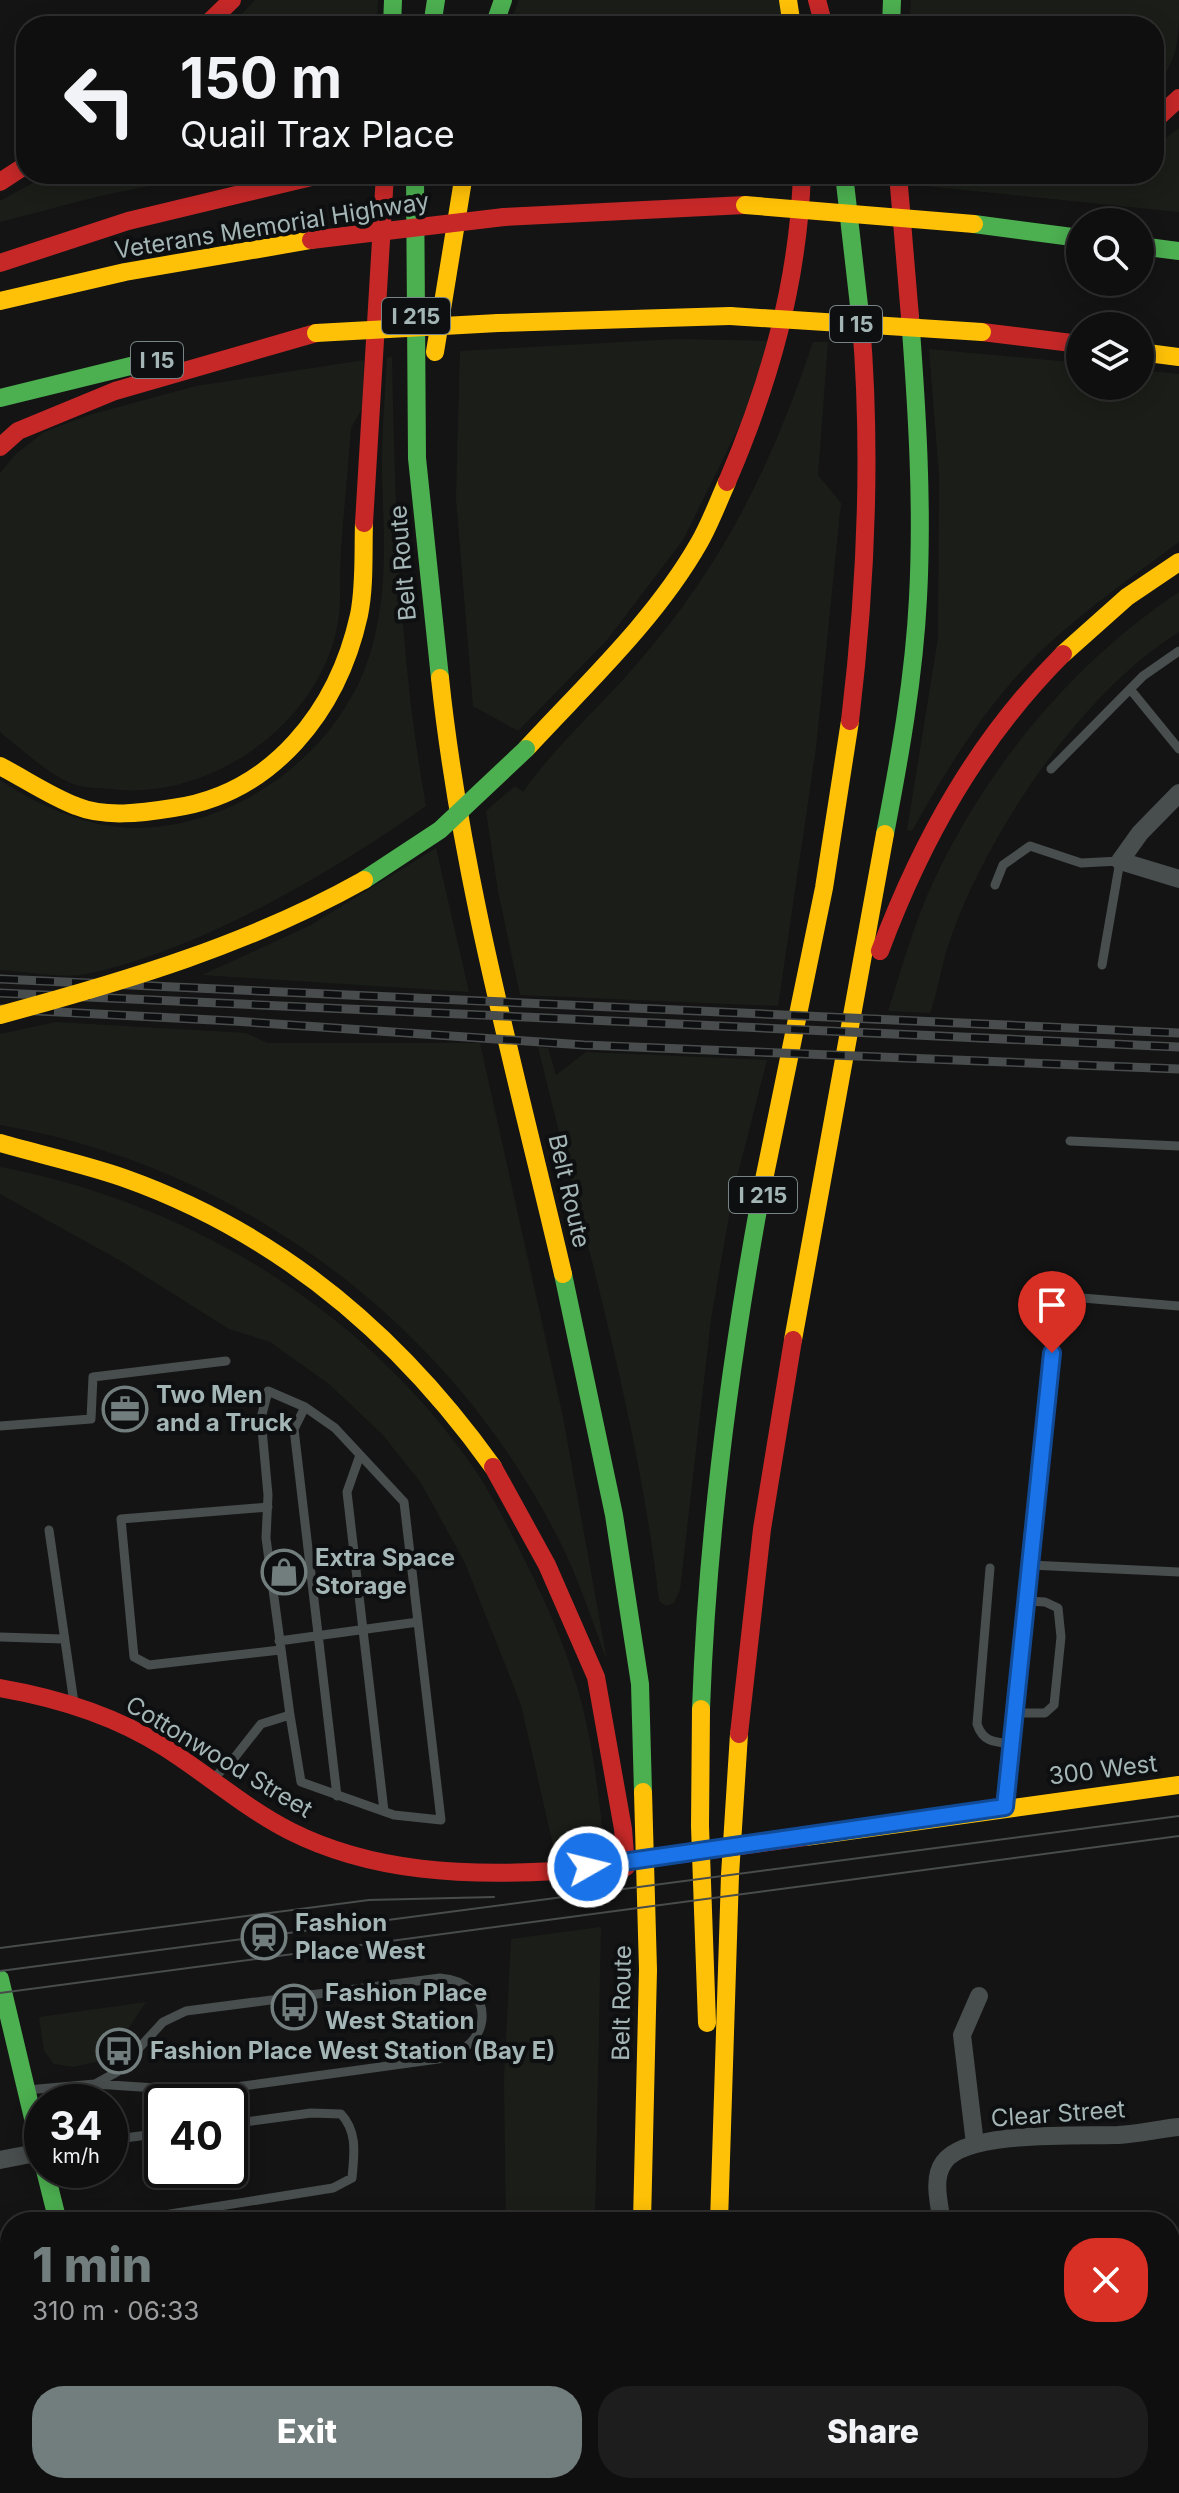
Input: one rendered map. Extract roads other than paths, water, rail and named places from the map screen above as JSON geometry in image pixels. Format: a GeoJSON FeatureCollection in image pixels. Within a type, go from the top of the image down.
{"type":"FeatureCollection","features":[{"type":"Feature","properties":{"kind":"main road"},"geometry":{"type":"LineString","coordinates":[[215,16],[232,0]]}},
{"type":"Feature","properties":{"kind":"main road"},"geometry":{"type":"LineString","coordinates":[[1164,112],[1179,98]]}},
{"type":"Feature","properties":{"kind":"main road"},"geometry":{"type":"LineString","coordinates":[[0,263],[128,221],[282,184]]}},
{"type":"Feature","properties":{"kind":"main road"},"geometry":{"type":"LineString","coordinates":[[0,766],[78,807],[133,814],[183,807],[234,792],[286,755],[330,699],[359,614],[384,184]]}},
{"type":"Feature","properties":{"kind":"main road","name":"Belt Route"},"geometry":{"type":"LineString","coordinates":[[415,184],[417,458],[442,699],[468,864],[584,1361],[614,1515],[640,1684],[648,1970],[642,2212]]}},
{"type":"Feature","properties":{"kind":"main road"},"geometry":{"type":"LineString","coordinates":[[417,458],[462,184]]}},
{"type":"Feature","properties":{"kind":"main road"},"geometry":{"type":"LineString","coordinates":[[0,1015],[150,976],[310,911],[428,839],[526,749],[625,641],[697,549],[748,435],[780,345],[802,228],[802,184]]}},
{"type":"Feature","properties":{"kind":"main road","name":"I 215"},"geometry":{"type":"LineString","coordinates":[[716,2212],[699,1796],[704,1657],[719,1469],[740,1317],[835,826],[852,699],[863,567],[867,428],[858,282],[845,184]]}},
{"type":"Feature","properties":{"kind":"main road"},"geometry":{"type":"LineString","coordinates":[[716,2212],[735,1786],[762,1532],[861,959],[893,802],[908,704],[918,598],[916,437],[899,184]]}},
{"type":"Feature","properties":{"kind":"main road","name":"Veterans Memorial Highway"},"geometry":{"type":"LineString","coordinates":[[0,301],[125,272],[311,240],[504,217],[745,205],[974,224],[1066,236]]}},
{"type":"Feature","properties":{"kind":"main road"},"geometry":{"type":"LineString","coordinates":[[1154,248],[1179,251]]}},
{"type":"Feature","properties":{"kind":"main road","name":"I 15"},"geometry":{"type":"LineString","coordinates":[[0,398],[127,365],[316,333],[498,323],[730,316],[982,332],[1066,342]]}},
{"type":"Feature","properties":{"kind":"main road"},"geometry":{"type":"LineString","coordinates":[[0,447],[18,431],[115,391],[316,333]]}},
{"type":"Feature","properties":{"kind":"main road"},"geometry":{"type":"LineString","coordinates":[[1154,354],[1179,357]]}},
{"type":"Feature","properties":{"kind":"main road"},"geometry":{"type":"LineString","coordinates":[[822,1187],[878,957],[900,891],[942,805],[1011,708],[1076,637],[1148,580],[1179,562]]}},
{"type":"Feature","properties":{"kind":"main road"},"geometry":{"type":"LineString","coordinates":[[0,1143],[124,1178],[242,1230],[334,1293],[413,1365],[492,1465],[547,1565],[596,1677],[623,1829],[644,2135]]}},
{"type":"Feature","properties":{"kind":"main road","name":"Cottonwood Street"},"geometry":{"type":"LineString","coordinates":[[0,1688],[101,1715],[161,1745],[272,1820],[312,1841],[374,1861],[463,1874],[557,1871]]}},
{"type":"Feature","properties":{"kind":"main road","name":"300 West"},"geometry":{"type":"LineString","coordinates":[[557,1871],[1179,1785]]}},
{"type":"Feature","properties":{"kind":"main road"},"geometry":{"type":"LineString","coordinates":[[0,1979],[26,2084]]}},
{"type":"Feature","properties":{"kind":"main road"},"geometry":{"type":"LineString","coordinates":[[50,2188],[56,2212]]}},
{"type":"Feature","properties":{"kind":"street"},"geometry":{"type":"LineString","coordinates":[[1179,793],[1140,833],[1120,861],[1179,879]]}},
{"type":"Feature","properties":{"kind":"street"},"geometry":{"type":"LineString","coordinates":[[1005,1807],[1052,1353]]}},
{"type":"Feature","properties":{"kind":"street"},"geometry":{"type":"LineString","coordinates":[[975,2144],[962,2035],[979,1996]]}},
{"type":"Feature","properties":{"kind":"street","name":"Clear Street"},"geometry":{"type":"LineString","coordinates":[[941,2212],[938,2175],[945,2160],[975,2144],[1049,2134],[1119,2135],[1179,2127]]}},
{"type":"Feature","properties":{"kind":"street"},"geometry":{"type":"LineString","coordinates":[[0,2160],[24,2156]]}},
{"type":"Feature","properties":{"kind":"lane"},"geometry":{"type":"LineString","coordinates":[[1051,769],[1130,689],[1179,651]]}},
{"type":"Feature","properties":{"kind":"lane"},"geometry":{"type":"LineString","coordinates":[[1130,689],[1179,749]]}},
{"type":"Feature","properties":{"kind":"lane"},"geometry":{"type":"LineString","coordinates":[[995,885],[1003,865],[1030,846],[1081,863],[1120,861],[1102,965]]}},
{"type":"Feature","properties":{"kind":"lane"},"geometry":{"type":"LineString","coordinates":[[1070,1141],[1179,1146]]}},
{"type":"Feature","properties":{"kind":"lane"},"geometry":{"type":"LineString","coordinates":[[1070,1297],[1179,1306]]}},
{"type":"Feature","properties":{"kind":"lane"},"geometry":{"type":"LineString","coordinates":[[0,1426],[91,1419],[93,1377],[226,1361]]}},
{"type":"Feature","properties":{"kind":"lane"},"geometry":{"type":"LineString","coordinates":[[268,1391],[305,1407],[335,1428],[404,1502],[441,1820],[384,1811],[301,1782],[266,1538],[268,1507],[261,1418],[268,1391]]}},
{"type":"Feature","properties":{"kind":"lane"},"geometry":{"type":"LineString","coordinates":[[305,1407],[294,1429],[337,1796]]}},
{"type":"Feature","properties":{"kind":"lane"},"geometry":{"type":"LineString","coordinates":[[360,1455],[347,1492],[384,1811]]}},
{"type":"Feature","properties":{"kind":"lane"},"geometry":{"type":"LineString","coordinates":[[268,1507],[121,1519],[134,1657],[149,1665],[418,1622]]}},
{"type":"Feature","properties":{"kind":"lane"},"geometry":{"type":"LineString","coordinates":[[49,1530],[74,1706]]}},
{"type":"Feature","properties":{"kind":"lane"},"geometry":{"type":"LineString","coordinates":[[1030,1565],[1179,1572]]}},
{"type":"Feature","properties":{"kind":"lane"},"geometry":{"type":"LineString","coordinates":[[990,1568],[977,1724],[981,1735],[991,1742],[1012,1744]]}},
{"type":"Feature","properties":{"kind":"lane"},"geometry":{"type":"LineString","coordinates":[[1015,1713],[1045,1713],[1054,1705],[1057,1678],[1062,1618],[1058,1608],[1045,1602],[1027,1601]]}},
{"type":"Feature","properties":{"kind":"lane"},"geometry":{"type":"LineString","coordinates":[[0,1637],[63,1639]]}},
{"type":"Feature","properties":{"kind":"lane"},"geometry":{"type":"LineString","coordinates":[[211,1781],[261,1724],[290,1715]]}},
{"type":"Feature","properties":{"kind":"lane"},"geometry":{"type":"LineString","coordinates":[[440,1978],[466,1986],[480,2005],[482,2022],[477,2039],[455,2056],[206,2089],[95,2084],[117,2072],[163,2022],[176,2013],[440,1978]]}},
{"type":"Feature","properties":{"kind":"lane"},"geometry":{"type":"LineString","coordinates":[[183,2212],[333,2188],[352,2178],[355,2147],[349,2123],[341,2114],[311,2113],[248,2122]]}},
{"type":"Feature","properties":{"kind":"tram line"},"geometry":{"type":"LineString","coordinates":[[0,1971],[1179,1816]]}},
{"type":"Feature","properties":{"kind":"tram line"},"geometry":{"type":"LineString","coordinates":[[0,1993],[1179,1836]]}},
{"type":"Feature","properties":{"kind":"tram line"},"geometry":{"type":"LineString","coordinates":[[0,1948],[369,1900],[494,1897]]}},
{"type":"Feature","properties":{"kind":"railway"},"geometry":{"type":"LineString","coordinates":[[0,979],[1179,1033]]}},
{"type":"Feature","properties":{"kind":"railway"},"geometry":{"type":"LineString","coordinates":[[0,993],[1179,1047]]}},
{"type":"Feature","properties":{"kind":"railway"},"geometry":{"type":"LineString","coordinates":[[0,1009],[584,1045],[1179,1069]]}},
{"type":"Feature","properties":{"kind":"place","name":"Two Men and a Truck"},"geometry":{"type":"Point","coordinates":[125,1409]}},
{"type":"Feature","properties":{"kind":"place","name":"Extra Space Storage"},"geometry":{"type":"Point","coordinates":[284,1572]}},
{"type":"Feature","properties":{"kind":"place","name":"Fashion Place West"},"geometry":{"type":"Point","coordinates":[264,1937]}},
{"type":"Feature","properties":{"kind":"place","name":"Fashion Place West Station"},"geometry":{"type":"Point","coordinates":[294,2007]}},
{"type":"Feature","properties":{"kind":"place","name":"Fashion Place West Station (Bay E)"},"geometry":{"type":"Point","coordinates":[119,2051]}}]}
